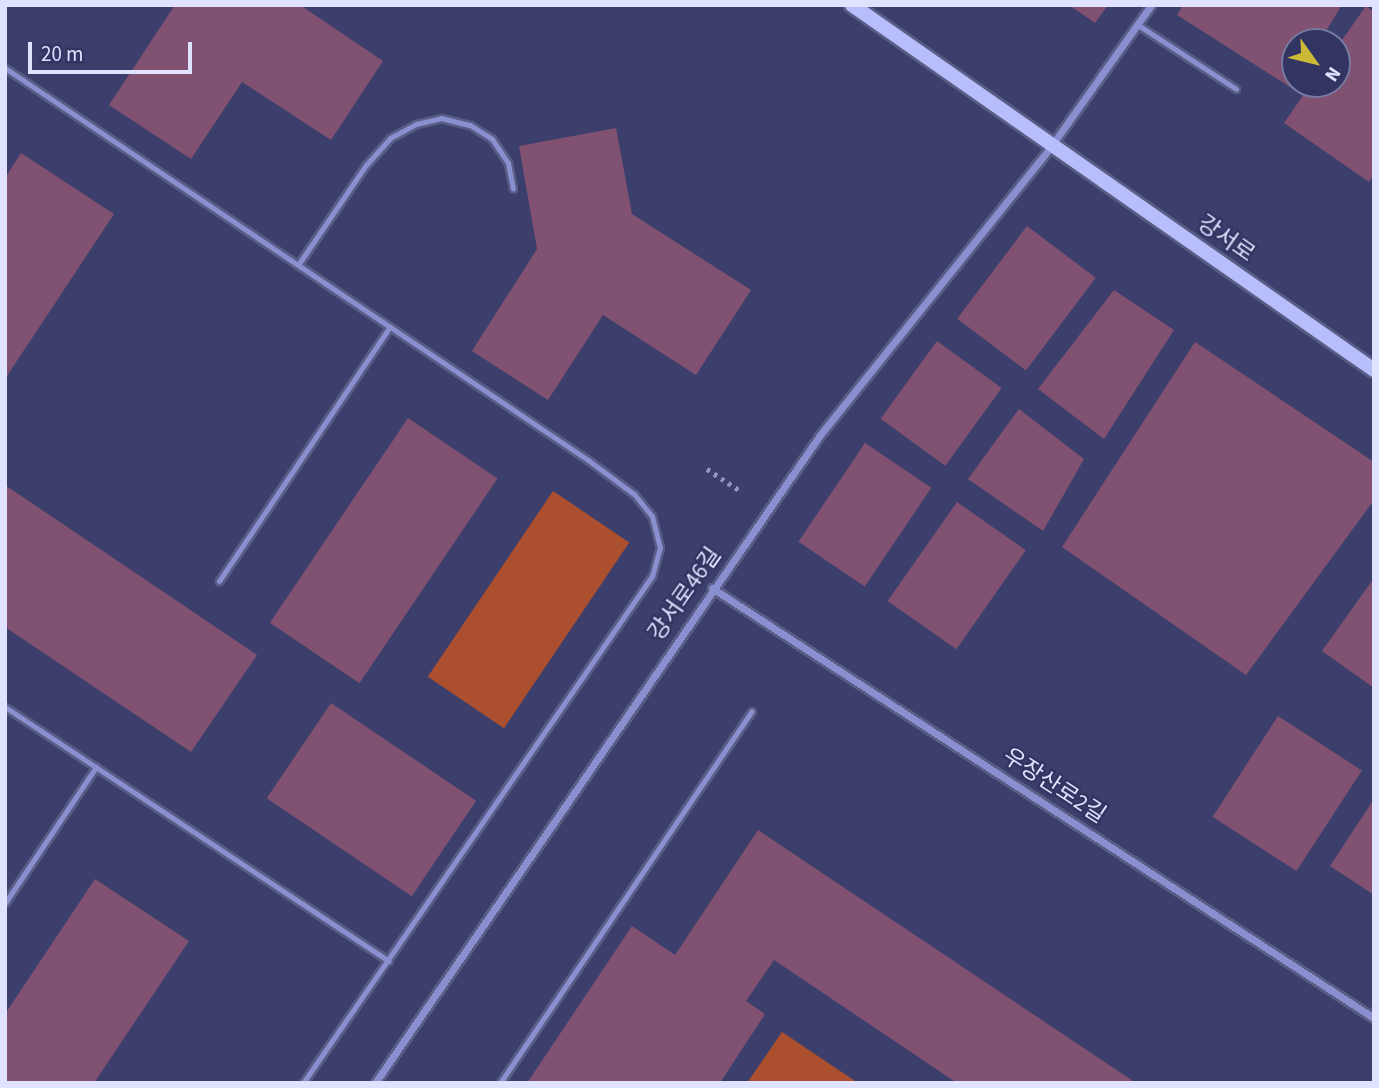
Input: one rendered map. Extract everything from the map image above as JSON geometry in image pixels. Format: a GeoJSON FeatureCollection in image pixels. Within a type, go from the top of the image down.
{"type":"FeatureCollection","features":[{"type":"Feature","properties":{"kind":"main road","name":"강서로"},"geometry":{"type":"LineString","coordinates":[[852,5],[1374,370]]}},
{"type":"Feature","properties":{"kind":"street"},"geometry":{"type":"LineString","coordinates":[[1052,145],[1151,5]]}},
{"type":"Feature","properties":{"kind":"street","name":"강서로46길"},"geometry":{"type":"LineString","coordinates":[[375,1083],[712,588],[828,424],[1052,145]]}},
{"type":"Feature","properties":{"kind":"street","name":"우장산로2길"},"geometry":{"type":"LineString","coordinates":[[712,588],[1374,1018]]}},
{"type":"Feature","properties":{"kind":"lane"},"geometry":{"type":"LineString","coordinates":[[1138,25],[1236,89]]}},
{"type":"Feature","properties":{"kind":"lane"},"geometry":{"type":"LineString","coordinates":[[5,68],[634,494],[652,516],[660,547],[652,576],[303,1083]]}},
{"type":"Feature","properties":{"kind":"lane"},"geometry":{"type":"LineString","coordinates":[[298,265],[366,165],[390,138],[416,124],[441,118],[481,132],[508,163],[513,189]]}},
{"type":"Feature","properties":{"kind":"lane"},"geometry":{"type":"LineString","coordinates":[[219,581],[390,327]]}},
{"type":"Feature","properties":{"kind":"lane"},"geometry":{"type":"LineString","coordinates":[[5,707],[389,961]]}},
{"type":"Feature","properties":{"kind":"lane"},"geometry":{"type":"LineString","coordinates":[[500,1083],[752,710]]}},
{"type":"Feature","properties":{"kind":"lane"},"geometry":{"type":"LineString","coordinates":[[5,903],[96,767]]}},
{"type":"Feature","properties":{"kind":"lane"},"geometry":{"type":"LineString","coordinates":[[5,886],[13,891]]}},
{"type":"Feature","properties":{"kind":"path"},"geometry":{"type":"LineString","coordinates":[[707,469],[768,510]]}},
{"type":"Feature","properties":{"kind":"shaded area"},"geometry":{"type":"Polygon","coordinates":[[[553,491],[629,542],[504,728],[428,677],[553,491]]]}},
{"type":"Feature","properties":{"kind":"shaded area"},"geometry":{"type":"Polygon","coordinates":[[[782,1032],[858,1083],[747,1083],[782,1032]]]}},
{"type":"Feature","properties":{"kind":"building"},"geometry":{"type":"Polygon","coordinates":[[[175,5],[300,5],[383,61],[331,140],[242,82],[191,159],[109,105],[175,5]]]}},
{"type":"Feature","properties":{"kind":"building"},"geometry":{"type":"Polygon","coordinates":[[[1069,5],[1108,5],[1095,23],[1069,5]]]}},
{"type":"Feature","properties":{"kind":"building"},"geometry":{"type":"Polygon","coordinates":[[[1183,5],[1342,5],[1328,28],[1281,28],[1281,81],[1177,15],[1183,5]]]}},
{"type":"Feature","properties":{"kind":"building"},"geometry":{"type":"Polygon","coordinates":[[[1366,6],[1374,12],[1374,175],[1369,182],[1284,123],[1301,98],[1351,98],[1350,28],[1366,6]]]}},
{"type":"Feature","properties":{"kind":"building"},"geometry":{"type":"Polygon","coordinates":[[[616,128],[632,214],[751,290],[696,375],[603,315],[548,400],[472,351],[537,249],[519,146],[616,128]]]}},
{"type":"Feature","properties":{"kind":"building"},"geometry":{"type":"Polygon","coordinates":[[[21,153],[114,214],[5,379],[5,178],[21,153]]]}},
{"type":"Feature","properties":{"kind":"building"},"geometry":{"type":"Polygon","coordinates":[[[1027,226],[1096,278],[1026,370],[957,319],[1027,226]]]}},
{"type":"Feature","properties":{"kind":"building"},"geometry":{"type":"Polygon","coordinates":[[[1114,290],[1174,330],[1104,439],[1038,389],[1114,290]]]}},
{"type":"Feature","properties":{"kind":"building"},"geometry":{"type":"Polygon","coordinates":[[[937,341],[1002,388],[945,466],[881,419],[937,341]]]}},
{"type":"Feature","properties":{"kind":"building"},"geometry":{"type":"Polygon","coordinates":[[[1195,342],[1374,462],[1374,500],[1246,675],[1062,547],[1195,342]]]}},
{"type":"Feature","properties":{"kind":"building"},"geometry":{"type":"Polygon","coordinates":[[[1019,409],[1084,459],[1043,531],[968,479],[1019,409]]]}},
{"type":"Feature","properties":{"kind":"building"},"geometry":{"type":"Polygon","coordinates":[[[408,418],[498,478],[359,683],[270,623],[408,418]]]}},
{"type":"Feature","properties":{"kind":"building"},"geometry":{"type":"Polygon","coordinates":[[[865,443],[931,488],[865,586],[798,542],[865,443]]]}},
{"type":"Feature","properties":{"kind":"building"},"geometry":{"type":"Polygon","coordinates":[[[5,485],[257,655],[191,752],[5,627],[5,485]]]}},
{"type":"Feature","properties":{"kind":"building"},"geometry":{"type":"Polygon","coordinates":[[[957,502],[1026,550],[956,649],[888,601],[957,502]]]}},
{"type":"Feature","properties":{"kind":"building"},"geometry":{"type":"Polygon","coordinates":[[[1374,578],[1374,688],[1322,651],[1374,578]]]}},
{"type":"Feature","properties":{"kind":"building"},"geometry":{"type":"Polygon","coordinates":[[[331,703],[476,801],[412,896],[267,798],[331,703]]]}},
{"type":"Feature","properties":{"kind":"building"},"geometry":{"type":"Polygon","coordinates":[[[1278,716],[1362,770],[1297,871],[1213,817],[1278,716]]]}},
{"type":"Feature","properties":{"kind":"building"},"geometry":{"type":"Polygon","coordinates":[[[1374,799],[1374,895],[1330,866],[1374,799]]]}},
{"type":"Feature","properties":{"kind":"building"},"geometry":{"type":"Polygon","coordinates":[[[758,830],[1136,1083],[957,1083],[774,960],[746,1001],[765,1014],[720,1083],[527,1083],[632,926],[675,955],[758,830]]]}},
{"type":"Feature","properties":{"kind":"building"},"geometry":{"type":"Polygon","coordinates":[[[95,879],[189,941],[94,1083],[5,1083],[5,1014],[95,879]]]}}]}
